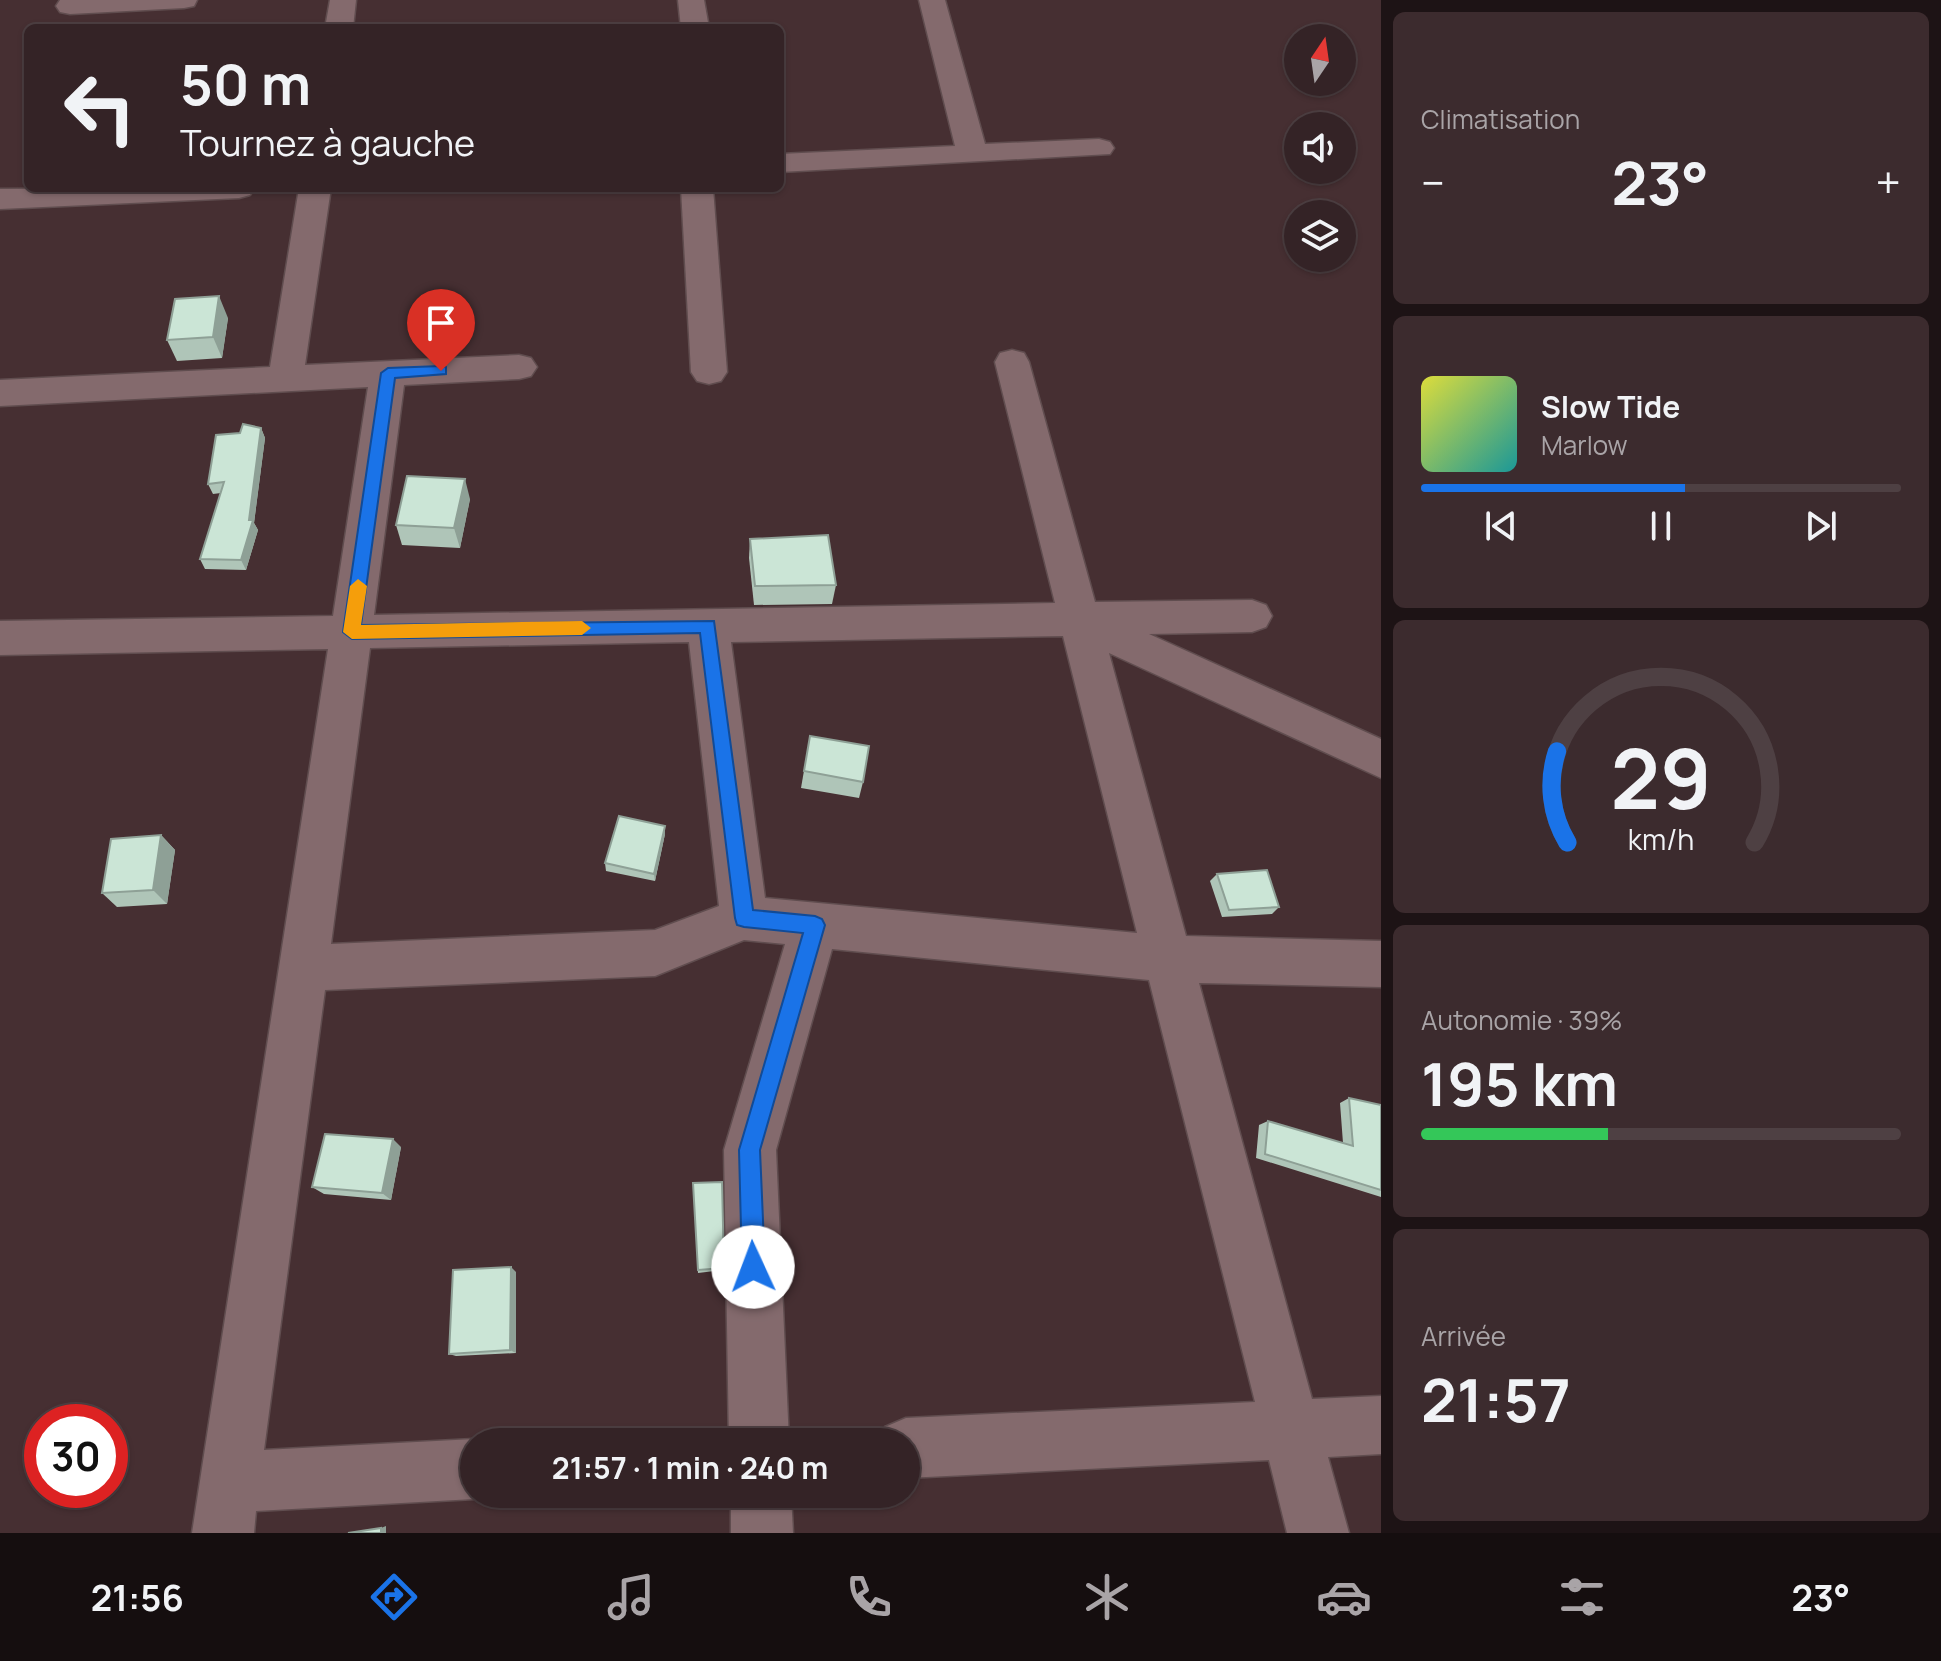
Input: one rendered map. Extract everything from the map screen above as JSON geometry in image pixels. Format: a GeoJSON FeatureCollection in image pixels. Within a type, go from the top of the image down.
{"type":"FeatureCollection","features":[{"type":"Feature","properties":{"kind":"street"},"geometry":{"type":"LineString","coordinates":[[73,0],[70,6],[184,0]]}},
{"type":"Feature","properties":{"kind":"street"},"geometry":{"type":"LineString","coordinates":[[340,24],[343,0]]}},
{"type":"Feature","properties":{"kind":"street"},"geometry":{"type":"LineString","coordinates":[[691,0],[694,24]]}},
{"type":"Feature","properties":{"kind":"street"},"geometry":{"type":"LineString","coordinates":[[932,0],[972,154]]}},
{"type":"Feature","properties":{"kind":"street"},"geometry":{"type":"LineString","coordinates":[[784,163],[1099,148]]}},
{"type":"Feature","properties":{"kind":"street"},"geometry":{"type":"LineString","coordinates":[[0,199],[152,192]]}},
{"type":"Feature","properties":{"kind":"street"},"geometry":{"type":"LineString","coordinates":[[286,378],[314,192]]}},
{"type":"Feature","properties":{"kind":"street"},"geometry":{"type":"LineString","coordinates":[[697,192],[709,372]]}},
{"type":"Feature","properties":{"kind":"street"},"geometry":{"type":"LineString","coordinates":[[1012,362],[1318,1533]]}},
{"type":"Feature","properties":{"kind":"street"},"geometry":{"type":"LineString","coordinates":[[0,393],[519,367]]}},
{"type":"Feature","properties":{"kind":"street"},"geometry":{"type":"LineString","coordinates":[[388,373],[227,1507],[460,1471]]}},
{"type":"Feature","properties":{"kind":"street"},"geometry":{"type":"LineString","coordinates":[[0,638],[1252,616]]}},
{"type":"Feature","properties":{"kind":"street"},"geometry":{"type":"LineString","coordinates":[[1077,620],[1381,759]]}},
{"type":"Feature","properties":{"kind":"street"},"geometry":{"type":"LineString","coordinates":[[708,626],[744,918]]}},
{"type":"Feature","properties":{"kind":"street"},"geometry":{"type":"LineString","coordinates":[[304,968],[655,953],[744,918],[1167,959],[1381,964]]}},
{"type":"Feature","properties":{"kind":"street"},"geometry":{"type":"LineString","coordinates":[[759,1428],[750,1150],[815,925]]}},
{"type":"Feature","properties":{"kind":"street"},"geometry":{"type":"LineString","coordinates":[[920,1447],[1381,1425]]}},
{"type":"Feature","properties":{"kind":"street"},"geometry":{"type":"LineString","coordinates":[[761,1508],[762,1533]]}},
{"type":"Feature","properties":{"kind":"building"},"geometry":{"type":"Polygon","coordinates":[[[219,296],[213,337],[167,340],[175,299],[219,296]]]}},
{"type":"Feature","properties":{"kind":"building"},"geometry":{"type":"Polygon","coordinates":[[[243,424],[261,428],[249,520],[253,520],[241,560],[200,559],[224,482],[208,484],[216,435],[240,433],[243,424]]]}},
{"type":"Feature","properties":{"kind":"building"},"geometry":{"type":"Polygon","coordinates":[[[407,476],[465,479],[454,528],[396,525],[407,476]]]}},
{"type":"Feature","properties":{"kind":"building"},"geometry":{"type":"Polygon","coordinates":[[[828,535],[836,585],[755,586],[750,539],[828,535]]]}},
{"type":"Feature","properties":{"kind":"building"},"geometry":{"type":"Polygon","coordinates":[[[810,736],[869,746],[863,782],[804,771],[810,736]]]}},
{"type":"Feature","properties":{"kind":"building"},"geometry":{"type":"Polygon","coordinates":[[[619,816],[665,826],[654,874],[605,863],[619,816]]]}},
{"type":"Feature","properties":{"kind":"building"},"geometry":{"type":"Polygon","coordinates":[[[161,835],[153,890],[102,893],[111,839],[161,835]]]}},
{"type":"Feature","properties":{"kind":"building"},"geometry":{"type":"Polygon","coordinates":[[[1267,870],[1279,907],[1229,910],[1217,874],[1267,870]]]}},
{"type":"Feature","properties":{"kind":"building"},"geometry":{"type":"Polygon","coordinates":[[[1349,1098],[1381,1105],[1381,1190],[1265,1154],[1268,1121],[1353,1146],[1349,1098]]]}},
{"type":"Feature","properties":{"kind":"building"},"geometry":{"type":"Polygon","coordinates":[[[325,1134],[393,1139],[382,1193],[312,1187],[325,1134]]]}},
{"type":"Feature","properties":{"kind":"building"},"geometry":{"type":"Polygon","coordinates":[[[722,1182],[724,1268],[698,1270],[693,1183],[722,1182]]]}},
{"type":"Feature","properties":{"kind":"building"},"geometry":{"type":"Polygon","coordinates":[[[511,1267],[510,1350],[449,1354],[453,1270],[511,1267]]]}},
{"type":"Feature","properties":{"kind":"building"},"geometry":{"type":"Polygon","coordinates":[[[381,1528],[381,1533],[348,1533],[381,1528]]]}},
{"type":"Feature","properties":{"kind":"slow traffic"},"geometry":{"type":"LineString","coordinates":[[358,586],[352,632],[582,628]]}},
{"type":"Feature","properties":{"kind":"route"},"geometry":{"type":"LineString","coordinates":[[441,371],[388,373],[352,632],[708,626],[744,918],[815,925],[750,1150],[753,1267]]}}]}
